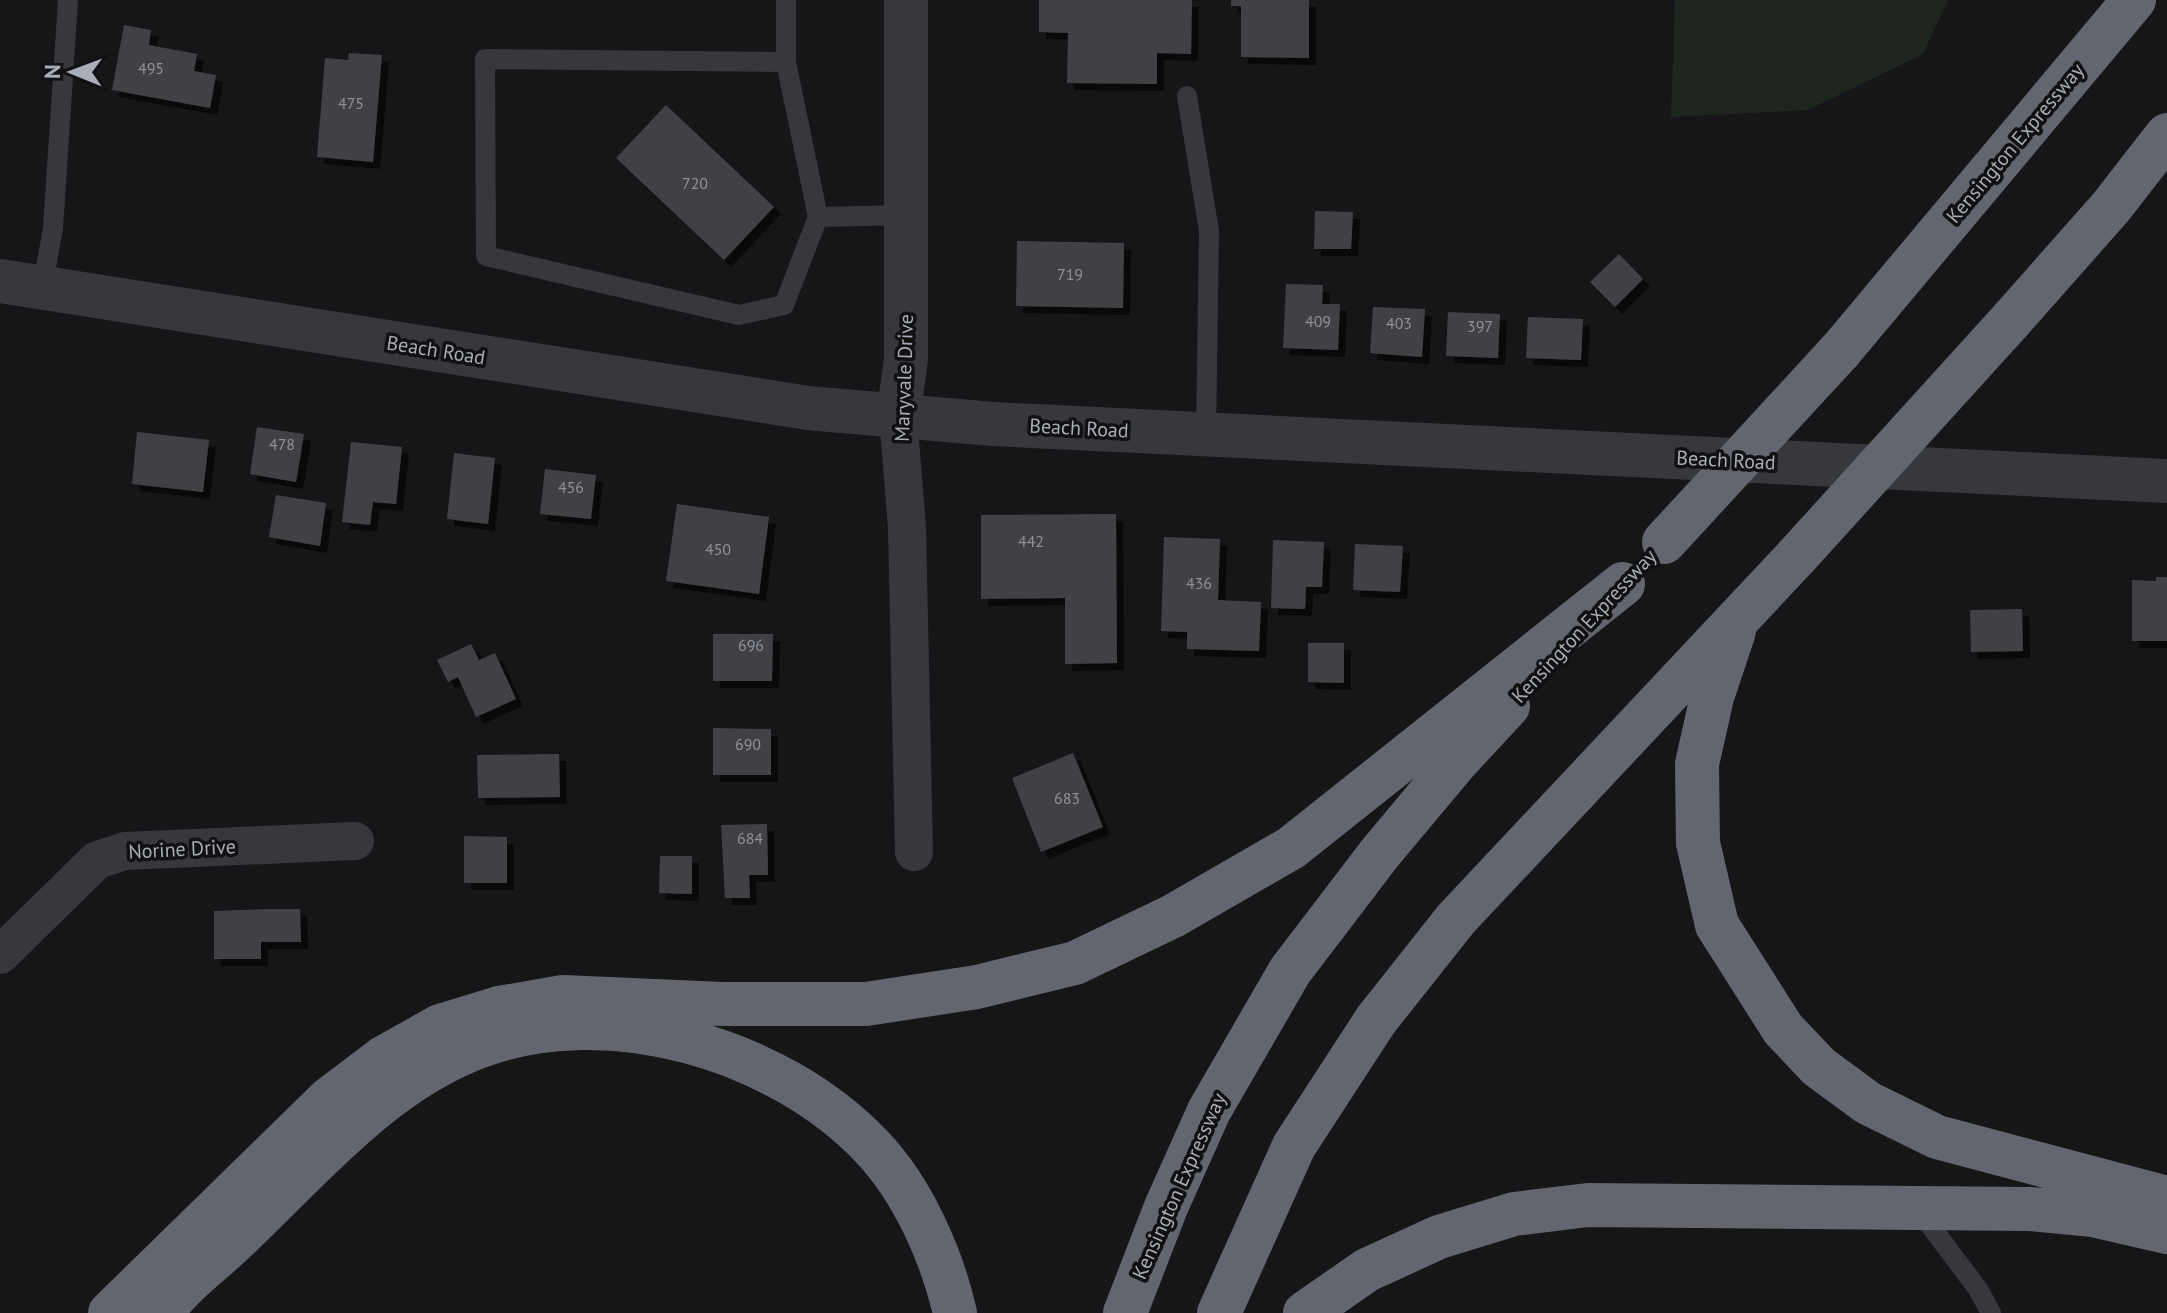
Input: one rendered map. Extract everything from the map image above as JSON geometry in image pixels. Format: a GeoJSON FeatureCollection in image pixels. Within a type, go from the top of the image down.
{"type":"FeatureCollection","features":[{"type":"Feature","properties":{"kind":"highway","name":"Kensington Expressway"},"geometry":{"type":"LineString","coordinates":[[1125,1313],[1166,1207],[1209,1111],[1290,971],[1457,761],[1841,350],[2134,0]]}},
{"type":"Feature","properties":{"kind":"highway"},"geometry":{"type":"LineString","coordinates":[[1219,1313],[1294,1146],[1376,1020],[1456,919],[1796,557],[2012,319],[2111,207],[2167,135]]}},
{"type":"Feature","properties":{"kind":"highway"},"geometry":{"type":"LineString","coordinates":[[110,1313],[329,1099],[383,1058],[440,1026],[499,1008],[563,997],[723,1004],[866,1004],[977,987],[1075,963],[1173,916],[1291,848],[1623,584]]}},
{"type":"Feature","properties":{"kind":"highway"},"geometry":{"type":"LineString","coordinates":[[1738,618],[1712,697],[1697,764],[1698,843],[1717,925],[1783,1029],[1819,1067],[1868,1103],[1937,1137],[2167,1198]]}},
{"type":"Feature","properties":{"kind":"highway"},"geometry":{"type":"LineString","coordinates":[[162,1313],[378,1105],[433,1066],[456,1056],[515,1035],[562,1027],[618,1028],[664,1036],[734,1057],[800,1088],[872,1146],[897,1179],[924,1228],[949,1287],[955,1313]]}},
{"type":"Feature","properties":{"kind":"highway"},"geometry":{"type":"LineString","coordinates":[[1305,1313],[1367,1270],[1439,1237],[1514,1214],[1588,1205],[1916,1207],[2093,1215],[2167,1232]]}},
{"type":"Feature","properties":{"kind":"street","name":"Maryvale Drive"},"geometry":{"type":"LineString","coordinates":[[906,0],[906,360],[898,416],[907,528],[914,852]]}},
{"type":"Feature","properties":{"kind":"street","name":"Beach Road"},"geometry":{"type":"LineString","coordinates":[[21,284],[808,408],[1206,434],[2167,481]]}},
{"type":"Feature","properties":{"kind":"street","name":"Norine Drive"},"geometry":{"type":"LineString","coordinates":[[0,955],[97,860],[111,855],[125,851],[355,841]]}},
{"type":"Feature","properties":{"kind":"lane"},"geometry":{"type":"LineString","coordinates":[[21,284],[54,214],[68,0]]}},
{"type":"Feature","properties":{"kind":"lane"},"geometry":{"type":"LineString","coordinates":[[786,0],[786,62],[818,217],[784,305],[739,315],[486,256],[485,59],[786,62]]}},
{"type":"Feature","properties":{"kind":"lane"},"geometry":{"type":"LineString","coordinates":[[1187,96],[1209,231],[1206,434]]}},
{"type":"Feature","properties":{"kind":"lane"},"geometry":{"type":"LineString","coordinates":[[818,217],[906,215]]}},
{"type":"Feature","properties":{"kind":"lane"},"geometry":{"type":"LineString","coordinates":[[1916,1207],[1978,1289],[1991,1313]]}},
{"type":"Feature","properties":{"kind":"shaded area"},"geometry":{"type":"Polygon","coordinates":[[[1675,0],[1948,0],[1923,54],[1808,110],[1671,117],[1675,0]]]}},
{"type":"Feature","properties":{"kind":"building"},"geometry":{"type":"Polygon","coordinates":[[[1039,0],[1192,0],[1191,54],[1157,53],[1157,84],[1067,83],[1068,33],[1039,32],[1039,0]]]}},
{"type":"Feature","properties":{"kind":"building"},"geometry":{"type":"Polygon","coordinates":[[[1231,0],[1309,0],[1309,58],[1241,57],[1241,6],[1231,6],[1231,0]]]}},
{"type":"Feature","properties":{"kind":"building"},"geometry":{"type":"Polygon","coordinates":[[[124,25],[151,30],[149,45],[197,54],[194,71],[216,75],[210,108],[112,90],[124,25]]]}},
{"type":"Feature","properties":{"kind":"building"},"geometry":{"type":"Polygon","coordinates":[[[349,53],[382,55],[373,162],[317,157],[325,58],[348,60],[349,53]]]}},
{"type":"Feature","properties":{"kind":"building"},"geometry":{"type":"Polygon","coordinates":[[[666,105],[774,207],[724,260],[616,158],[666,105]]]}},
{"type":"Feature","properties":{"kind":"building"},"geometry":{"type":"Polygon","coordinates":[[[1315,211],[1353,212],[1351,249],[1314,249],[1315,211]]]}},
{"type":"Feature","properties":{"kind":"building"},"geometry":{"type":"Polygon","coordinates":[[[1017,241],[1124,243],[1123,308],[1016,306],[1017,241]]]}},
{"type":"Feature","properties":{"kind":"building"},"geometry":{"type":"Polygon","coordinates":[[[1619,254],[1643,279],[1615,307],[1590,282],[1619,254]]]}},
{"type":"Feature","properties":{"kind":"building"},"geometry":{"type":"Polygon","coordinates":[[[1286,284],[1323,285],[1322,304],[1340,304],[1338,350],[1283,348],[1286,284]]]}},
{"type":"Feature","properties":{"kind":"building"},"geometry":{"type":"Polygon","coordinates":[[[1373,307],[1425,309],[1422,357],[1370,353],[1373,307]]]}},
{"type":"Feature","properties":{"kind":"building"},"geometry":{"type":"Polygon","coordinates":[[[1448,312],[1500,314],[1498,358],[1446,356],[1448,312]]]}},
{"type":"Feature","properties":{"kind":"building"},"geometry":{"type":"Polygon","coordinates":[[[1528,317],[1583,319],[1581,360],[1526,358],[1528,317]]]}},
{"type":"Feature","properties":{"kind":"building"},"geometry":{"type":"Polygon","coordinates":[[[257,427],[304,434],[296,482],[250,474],[257,427]]]}},
{"type":"Feature","properties":{"kind":"building"},"geometry":{"type":"Polygon","coordinates":[[[137,432],[209,440],[203,492],[132,484],[137,432]]]}},
{"type":"Feature","properties":{"kind":"building"},"geometry":{"type":"Polygon","coordinates":[[[351,442],[402,447],[396,504],[373,502],[370,525],[342,522],[351,442]]]}},
{"type":"Feature","properties":{"kind":"building"},"geometry":{"type":"Polygon","coordinates":[[[454,453],[495,458],[488,524],[447,519],[454,453]]]}},
{"type":"Feature","properties":{"kind":"building"},"geometry":{"type":"Polygon","coordinates":[[[545,469],[596,475],[591,519],[540,514],[545,469]]]}},
{"type":"Feature","properties":{"kind":"building"},"geometry":{"type":"Polygon","coordinates":[[[276,495],[326,503],[320,546],[269,537],[276,495]]]}},
{"type":"Feature","properties":{"kind":"building"},"geometry":{"type":"Polygon","coordinates":[[[677,504],[769,517],[759,594],[666,581],[677,504]]]}},
{"type":"Feature","properties":{"kind":"building"},"geometry":{"type":"Polygon","coordinates":[[[1116,514],[1117,663],[1065,664],[1065,598],[981,599],[981,515],[1116,514]]]}},
{"type":"Feature","properties":{"kind":"building"},"geometry":{"type":"Polygon","coordinates":[[[1164,537],[1220,539],[1218,600],[1261,602],[1259,651],[1187,649],[1187,632],[1161,631],[1164,537]]]}},
{"type":"Feature","properties":{"kind":"building"},"geometry":{"type":"Polygon","coordinates":[[[1273,540],[1324,542],[1322,587],[1306,587],[1305,609],[1271,608],[1273,540]]]}},
{"type":"Feature","properties":{"kind":"building"},"geometry":{"type":"Polygon","coordinates":[[[1355,544],[1403,546],[1400,592],[1353,590],[1355,544]]]}},
{"type":"Feature","properties":{"kind":"building"},"geometry":{"type":"Polygon","coordinates":[[[2156,577],[2167,577],[2167,641],[2132,641],[2132,580],[2156,581],[2156,577]]]}},
{"type":"Feature","properties":{"kind":"building"},"geometry":{"type":"Polygon","coordinates":[[[2022,609],[2023,651],[1971,652],[1970,610],[2022,609]]]}},
{"type":"Feature","properties":{"kind":"building"},"geometry":{"type":"Polygon","coordinates":[[[713,634],[773,634],[772,681],[713,681],[713,634]]]}},
{"type":"Feature","properties":{"kind":"building"},"geometry":{"type":"Polygon","coordinates":[[[1308,643],[1344,643],[1344,683],[1308,682],[1308,643]]]}},
{"type":"Feature","properties":{"kind":"building"},"geometry":{"type":"Polygon","coordinates":[[[471,644],[479,660],[495,653],[516,699],[476,717],[458,677],[448,682],[437,660],[471,644]]]}},
{"type":"Feature","properties":{"kind":"building"},"geometry":{"type":"Polygon","coordinates":[[[713,728],[771,729],[771,775],[713,775],[713,728]]]}},
{"type":"Feature","properties":{"kind":"building"},"geometry":{"type":"Polygon","coordinates":[[[1073,753],[1103,827],[1041,852],[1012,778],[1073,753]]]}},
{"type":"Feature","properties":{"kind":"building"},"geometry":{"type":"Polygon","coordinates":[[[559,754],[560,797],[478,798],[477,755],[559,754]]]}},
{"type":"Feature","properties":{"kind":"building"},"geometry":{"type":"Polygon","coordinates":[[[767,824],[768,875],[749,875],[750,898],[725,898],[721,825],[767,824]]]}},
{"type":"Feature","properties":{"kind":"building"},"geometry":{"type":"Polygon","coordinates":[[[464,836],[507,837],[507,883],[464,883],[464,836]]]}},
{"type":"Feature","properties":{"kind":"building"},"geometry":{"type":"Polygon","coordinates":[[[660,856],[692,856],[692,894],[659,893],[660,856]]]}},
{"type":"Feature","properties":{"kind":"building"},"geometry":{"type":"Polygon","coordinates":[[[300,909],[301,942],[261,942],[261,959],[214,959],[214,911],[300,909]]]}}]}
